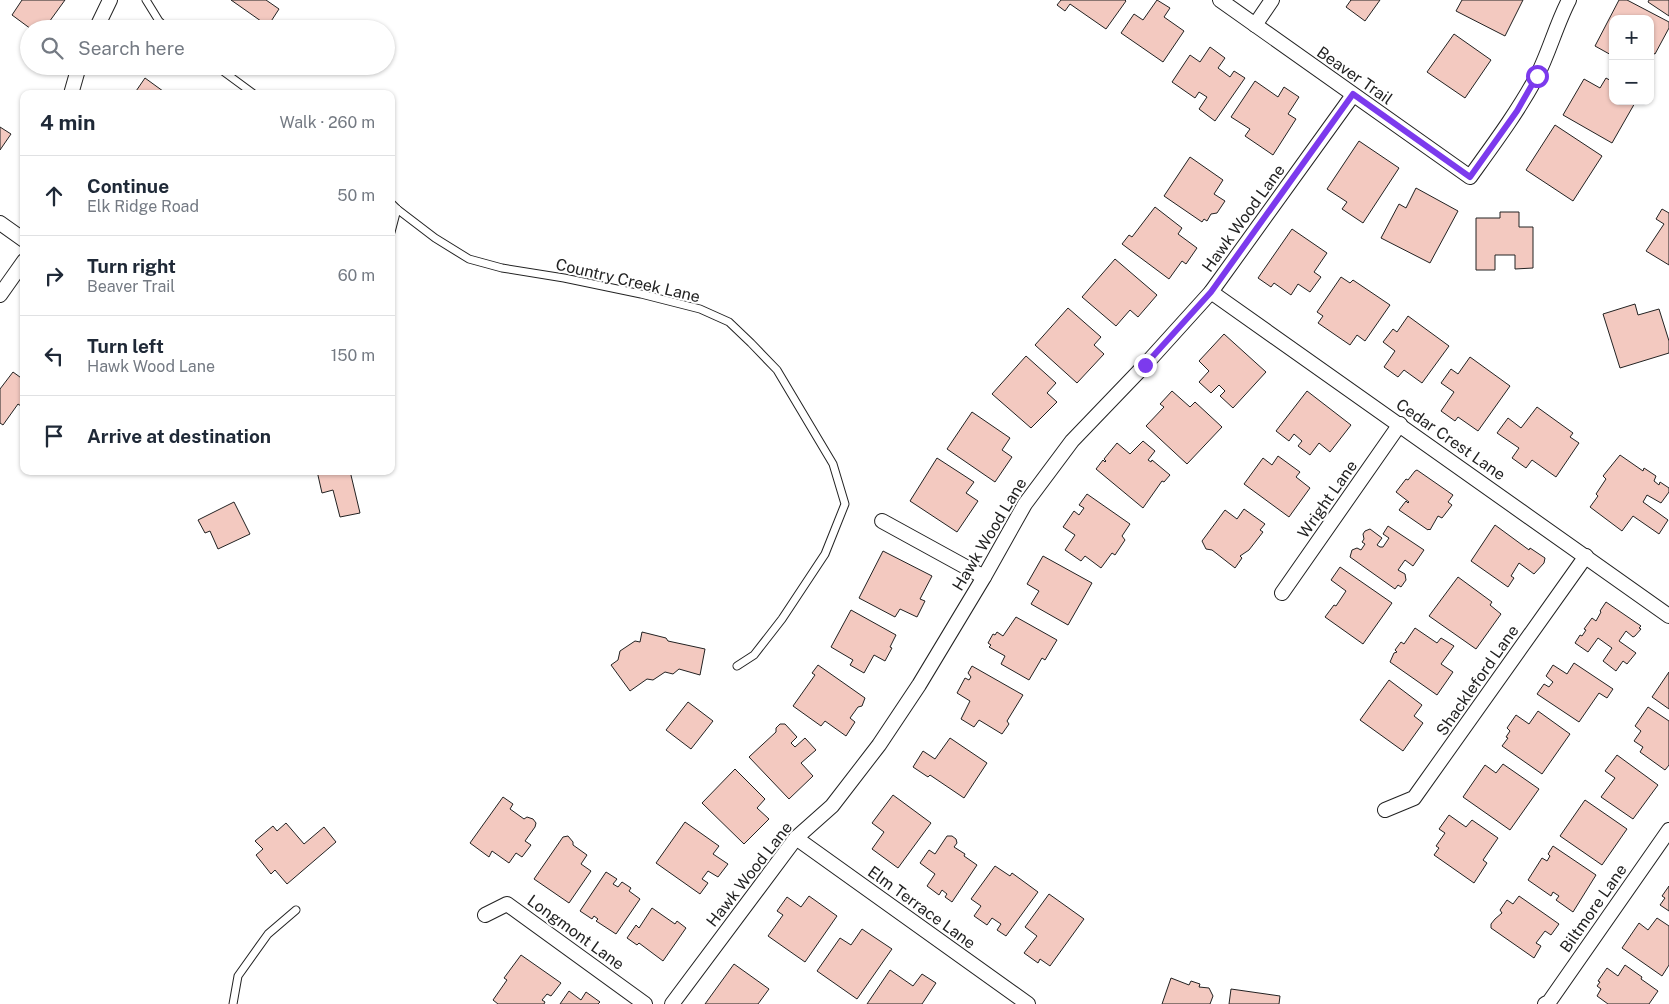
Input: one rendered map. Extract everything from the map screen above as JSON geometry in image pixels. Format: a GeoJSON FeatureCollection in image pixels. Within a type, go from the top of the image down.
{"type":"FeatureCollection","features":[{"type":"Feature","properties":{"kind":"street"},"geometry":{"type":"LineString","coordinates":[[100,20],[110,0]]}},
{"type":"Feature","properties":{"kind":"street","name":"Beaver Trail"},"geometry":{"type":"LineString","coordinates":[[1220,0],[1470,177],[1517,111],[1537,76],[1569,0]]}},
{"type":"Feature","properties":{"kind":"street"},"geometry":{"type":"LineString","coordinates":[[1255,25],[1272,0]]}},
{"type":"Feature","properties":{"kind":"street"},"geometry":{"type":"LineString","coordinates":[[72,90],[76,75]]}},
{"type":"Feature","properties":{"kind":"street","name":"Hawk Wood Lane"},"geometry":{"type":"LineString","coordinates":[[672,1004],[796,838],[832,806],[879,745],[920,685],[1025,504],[1072,441],[1145,365],[1211,292],[1353,94]]}},
{"type":"Feature","properties":{"kind":"street"},"geometry":{"type":"LineString","coordinates":[[0,223],[20,237]]}},
{"type":"Feature","properties":{"kind":"street"},"geometry":{"type":"LineString","coordinates":[[0,295],[20,267]]}},
{"type":"Feature","properties":{"kind":"street","name":"Cedar Crest Lane"},"geometry":{"type":"LineString","coordinates":[[1211,292],[1669,616]]}},
{"type":"Feature","properties":{"kind":"street","name":"Wright Lane"},"geometry":{"type":"LineString","coordinates":[[1282,593],[1400,424]]}},
{"type":"Feature","properties":{"kind":"street"},"geometry":{"type":"LineString","coordinates":[[882,520],[984,577]]}},
{"type":"Feature","properties":{"kind":"street","name":"Shackleford Lane"},"geometry":{"type":"LineString","coordinates":[[1385,810],[1414,798],[1586,556]]}},
{"type":"Feature","properties":{"kind":"street","name":"Biltmore Lane"},"geometry":{"type":"LineString","coordinates":[[1545,1004],[1549,1002],[1669,830]]}},
{"type":"Feature","properties":{"kind":"street","name":"Elm Terrace Lane"},"geometry":{"type":"LineString","coordinates":[[796,838],[1028,1004]]}},
{"type":"Feature","properties":{"kind":"street","name":"Longmont Lane"},"geometry":{"type":"LineString","coordinates":[[485,915],[507,904],[645,1004]]}},
{"type":"Feature","properties":{"kind":"lane"},"geometry":{"type":"LineString","coordinates":[[146,0],[157,20]]}},
{"type":"Feature","properties":{"kind":"lane"},"geometry":{"type":"LineString","coordinates":[[228,75],[249,90]]}},
{"type":"Feature","properties":{"kind":"lane"},"geometry":{"type":"LineString","coordinates":[[395,217],[397,209]]}},
{"type":"Feature","properties":{"kind":"lane","name":"Country Creek Lane"},"geometry":{"type":"LineString","coordinates":[[397,209],[435,238],[469,259],[502,268],[564,278],[631,292],[700,309],[729,322],[777,370],[833,464],[845,504],[825,554],[782,619],[754,654],[737,666]]}},
{"type":"Feature","properties":{"kind":"lane"},"geometry":{"type":"LineString","coordinates":[[233,1004],[238,976],[268,934],[296,910]]}},
{"type":"Feature","properties":{"kind":"building"},"geometry":{"type":"Polygon","coordinates":[[[22,0],[65,0],[51,20],[20,21],[12,15],[22,0]]]}},
{"type":"Feature","properties":{"kind":"building"},"geometry":{"type":"Polygon","coordinates":[[[231,0],[266,0],[279,9],[272,20],[259,20],[231,0]]]}},
{"type":"Feature","properties":{"kind":"building"},"geometry":{"type":"Polygon","coordinates":[[[1061,0],[1126,1],[1106,29],[1070,4],[1065,11],[1057,5],[1061,0]]]}},
{"type":"Feature","properties":{"kind":"building"},"geometry":{"type":"Polygon","coordinates":[[[1157,0],[1170,8],[1164,17],[1184,31],[1163,62],[1121,33],[1134,14],[1143,20],[1157,0]]]}},
{"type":"Feature","properties":{"kind":"building"},"geometry":{"type":"Polygon","coordinates":[[[1351,0],[1380,0],[1365,21],[1346,7],[1351,0]]]}},
{"type":"Feature","properties":{"kind":"building"},"geometry":{"type":"Polygon","coordinates":[[[1462,0],[1523,0],[1505,36],[1456,11],[1462,0]]]}},
{"type":"Feature","properties":{"kind":"building"},"geometry":{"type":"Polygon","coordinates":[[[1619,0],[1627,0],[1669,22],[1669,28],[1655,54],[1654,15],[1611,15],[1619,0]]]}},
{"type":"Feature","properties":{"kind":"building"},"geometry":{"type":"Polygon","coordinates":[[[1649,0],[1669,0],[1669,16],[1648,2],[1649,0]]]}},
{"type":"Feature","properties":{"kind":"building"},"geometry":{"type":"Polygon","coordinates":[[[1609,19],[1609,54],[1595,46],[1609,19]]]}},
{"type":"Feature","properties":{"kind":"building"},"geometry":{"type":"Polygon","coordinates":[[[1454,34],[1491,60],[1465,98],[1427,72],[1454,34]]]}},
{"type":"Feature","properties":{"kind":"building"},"geometry":{"type":"Polygon","coordinates":[[[1210,47],[1225,58],[1218,68],[1230,77],[1234,71],[1245,78],[1215,121],[1199,109],[1207,97],[1199,92],[1195,98],[1172,82],[1190,55],[1200,62],[1210,47]]]}},
{"type":"Feature","properties":{"kind":"building"},"geometry":{"type":"Polygon","coordinates":[[[145,78],[162,90],[137,90],[145,78]]]}},
{"type":"Feature","properties":{"kind":"building"},"geometry":{"type":"Polygon","coordinates":[[[1606,78],[1609,80],[1609,105],[1634,105],[1612,143],[1563,115],[1584,79],[1600,88],[1606,78]]]}},
{"type":"Feature","properties":{"kind":"building"},"geometry":{"type":"Polygon","coordinates":[[[1255,81],[1278,97],[1284,87],[1299,97],[1288,114],[1296,119],[1273,155],[1245,136],[1250,129],[1231,117],[1255,81]]]}},
{"type":"Feature","properties":{"kind":"building"},"geometry":{"type":"Polygon","coordinates":[[[1555,125],[1602,156],[1573,201],[1526,170],[1555,125]]]}},
{"type":"Feature","properties":{"kind":"building"},"geometry":{"type":"Polygon","coordinates":[[[0,127],[11,134],[0,150],[0,127]]]}},
{"type":"Feature","properties":{"kind":"building"},"geometry":{"type":"Polygon","coordinates":[[[1359,141],[1399,168],[1363,223],[1342,209],[1347,202],[1327,189],[1359,141]]]}},
{"type":"Feature","properties":{"kind":"building"},"geometry":{"type":"Polygon","coordinates":[[[1190,157],[1223,180],[1214,194],[1225,201],[1217,213],[1211,214],[1207,221],[1204,219],[1202,222],[1164,196],[1190,157]]]}},
{"type":"Feature","properties":{"kind":"building"},"geometry":{"type":"Polygon","coordinates":[[[1416,188],[1458,211],[1430,263],[1381,238],[1399,204],[1406,208],[1416,188]]]}},
{"type":"Feature","properties":{"kind":"building"},"geometry":{"type":"Polygon","coordinates":[[[1155,207],[1182,228],[1178,234],[1197,248],[1186,264],[1182,261],[1169,279],[1122,244],[1129,235],[1132,237],[1155,207]]]}},
{"type":"Feature","properties":{"kind":"building"},"geometry":{"type":"Polygon","coordinates":[[[1662,209],[1669,213],[1669,265],[1646,251],[1664,224],[1656,219],[1662,209]]]}},
{"type":"Feature","properties":{"kind":"building"},"geometry":{"type":"Polygon","coordinates":[[[1500,212],[1519,212],[1519,227],[1533,227],[1533,268],[1515,269],[1515,255],[1495,255],[1495,270],[1476,270],[1476,218],[1500,218],[1500,212]]]}},
{"type":"Feature","properties":{"kind":"building"},"geometry":{"type":"Polygon","coordinates":[[[1292,229],[1327,253],[1314,272],[1321,277],[1310,292],[1298,284],[1291,295],[1274,283],[1271,287],[1258,278],[1292,229]]]}},
{"type":"Feature","properties":{"kind":"building"},"geometry":{"type":"Polygon","coordinates":[[[1115,259],[1157,295],[1138,317],[1130,310],[1116,326],[1082,297],[1115,259]]]}},
{"type":"Feature","properties":{"kind":"building"},"geometry":{"type":"Polygon","coordinates":[[[1341,277],[1350,283],[1353,280],[1390,305],[1365,341],[1357,335],[1350,345],[1318,323],[1323,316],[1317,312],[1341,277]]]}},
{"type":"Feature","properties":{"kind":"building"},"geometry":{"type":"Polygon","coordinates":[[[1635,304],[1638,315],[1659,309],[1669,341],[1669,353],[1620,368],[1603,314],[1635,304]]]}},
{"type":"Feature","properties":{"kind":"building"},"geometry":{"type":"Polygon","coordinates":[[[1068,308],[1101,337],[1094,345],[1104,354],[1077,383],[1035,345],[1068,308]]]}},
{"type":"Feature","properties":{"kind":"building"},"geometry":{"type":"Polygon","coordinates":[[[1408,316],[1449,346],[1422,383],[1404,370],[1398,377],[1384,367],[1395,351],[1383,342],[1393,329],[1397,332],[1408,316]]]}},
{"type":"Feature","properties":{"kind":"building"},"geometry":{"type":"Polygon","coordinates":[[[1224,334],[1266,372],[1233,408],[1220,396],[1225,391],[1219,385],[1211,393],[1199,382],[1209,371],[1199,361],[1224,334]]]}},
{"type":"Feature","properties":{"kind":"building"},"geometry":{"type":"Polygon","coordinates":[[[1026,356],[1056,383],[1047,393],[1057,402],[1031,428],[992,394],[1026,356]]]}},
{"type":"Feature","properties":{"kind":"building"},"geometry":{"type":"Polygon","coordinates":[[[1470,357],[1510,386],[1478,431],[1458,417],[1455,421],[1441,411],[1454,392],[1441,383],[1451,369],[1458,374],[1470,357]]]}},
{"type":"Feature","properties":{"kind":"building"},"geometry":{"type":"Polygon","coordinates":[[[13,372],[20,377],[20,405],[18,404],[3,425],[0,423],[0,389],[13,372]]]}},
{"type":"Feature","properties":{"kind":"building"},"geometry":{"type":"Polygon","coordinates":[[[1172,391],[1190,407],[1195,402],[1222,427],[1187,464],[1146,426],[1164,407],[1160,404],[1172,391]]]}},
{"type":"Feature","properties":{"kind":"building"},"geometry":{"type":"Polygon","coordinates":[[[1307,391],[1351,425],[1330,452],[1319,443],[1310,455],[1298,446],[1302,441],[1294,434],[1289,441],[1276,431],[1307,391]]]}},
{"type":"Feature","properties":{"kind":"building"},"geometry":{"type":"Polygon","coordinates":[[[1537,407],[1573,433],[1570,437],[1579,443],[1556,477],[1532,460],[1526,468],[1512,458],[1519,448],[1497,433],[1508,418],[1521,428],[1537,407]]]}},
{"type":"Feature","properties":{"kind":"building"},"geometry":{"type":"Polygon","coordinates":[[[972,412],[1010,438],[1002,450],[1012,457],[995,482],[947,449],[972,412]]]}},
{"type":"Feature","properties":{"kind":"building"},"geometry":{"type":"Polygon","coordinates":[[[1143,441],[1155,451],[1148,460],[1151,462],[1152,460],[1170,475],[1164,482],[1162,481],[1143,508],[1096,469],[1103,460],[1106,461],[1104,459],[1117,443],[1130,454],[1143,441]]]}},
{"type":"Feature","properties":{"kind":"building"},"geometry":{"type":"Polygon","coordinates":[[[1620,455],[1643,471],[1644,468],[1656,476],[1654,481],[1659,485],[1660,482],[1669,488],[1669,492],[1661,503],[1647,495],[1643,502],[1668,520],[1659,534],[1633,516],[1622,531],[1590,507],[1606,479],[1603,476],[1620,455]]]}},
{"type":"Feature","properties":{"kind":"building"},"geometry":{"type":"Polygon","coordinates":[[[1278,456],[1300,472],[1296,477],[1310,488],[1289,517],[1244,484],[1263,458],[1272,465],[1278,456]]]}},
{"type":"Feature","properties":{"kind":"building"},"geometry":{"type":"Polygon","coordinates":[[[937,458],[974,482],[966,493],[978,501],[957,532],[910,501],[937,458]]]}},
{"type":"Feature","properties":{"kind":"building"},"geometry":{"type":"Polygon","coordinates":[[[1417,470],[1453,495],[1448,502],[1452,505],[1442,518],[1438,516],[1430,530],[1399,510],[1406,501],[1409,502],[1396,492],[1406,479],[1408,480],[1417,470]]]}},
{"type":"Feature","properties":{"kind":"building"},"geometry":{"type":"Polygon","coordinates":[[[318,475],[351,475],[360,513],[340,517],[333,490],[322,493],[318,475]]]}},
{"type":"Feature","properties":{"kind":"building"},"geometry":{"type":"Polygon","coordinates":[[[1087,494],[1130,524],[1122,536],[1125,540],[1115,555],[1112,553],[1101,568],[1085,556],[1081,561],[1065,550],[1075,535],[1063,527],[1074,511],[1079,515],[1084,508],[1079,505],[1087,494]]]}},
{"type":"Feature","properties":{"kind":"building"},"geometry":{"type":"Polygon","coordinates":[[[234,502],[250,534],[218,549],[210,531],[205,533],[198,520],[234,502]]]}},
{"type":"Feature","properties":{"kind":"building"},"geometry":{"type":"Polygon","coordinates":[[[1244,509],[1265,524],[1260,530],[1263,532],[1249,550],[1240,556],[1242,558],[1235,568],[1212,550],[1206,549],[1202,541],[1225,510],[1237,519],[1244,509]]]}},
{"type":"Feature","properties":{"kind":"building"},"geometry":{"type":"Polygon","coordinates":[[[1495,525],[1529,550],[1530,548],[1545,558],[1544,563],[1534,574],[1519,563],[1511,576],[1514,578],[1508,587],[1471,561],[1495,525]]]}},
{"type":"Feature","properties":{"kind":"building"},"geometry":{"type":"Polygon","coordinates":[[[1388,526],[1424,550],[1413,566],[1405,560],[1398,570],[1405,574],[1406,580],[1401,587],[1398,585],[1395,589],[1350,557],[1352,550],[1357,548],[1361,550],[1365,544],[1362,542],[1364,539],[1363,534],[1370,529],[1382,538],[1377,545],[1383,547],[1389,538],[1383,534],[1388,526]]]}},
{"type":"Feature","properties":{"kind":"building"},"geometry":{"type":"Polygon","coordinates":[[[883,551],[932,576],[920,599],[925,601],[917,617],[900,609],[895,617],[859,598],[883,551]]]}},
{"type":"Feature","properties":{"kind":"building"},"geometry":{"type":"Polygon","coordinates":[[[1043,556],[1092,583],[1068,625],[1031,604],[1039,591],[1027,584],[1043,556]]]}},
{"type":"Feature","properties":{"kind":"building"},"geometry":{"type":"Polygon","coordinates":[[[1340,567],[1392,603],[1363,644],[1325,617],[1334,605],[1336,606],[1346,591],[1331,580],[1340,567]]]}},
{"type":"Feature","properties":{"kind":"building"},"geometry":{"type":"Polygon","coordinates":[[[1458,577],[1492,602],[1490,605],[1501,614],[1476,649],[1429,616],[1458,577]]]}},
{"type":"Feature","properties":{"kind":"building"},"geometry":{"type":"Polygon","coordinates":[[[1606,602],[1641,626],[1639,628],[1641,629],[1635,636],[1633,637],[1626,631],[1619,641],[1636,653],[1627,664],[1623,661],[1616,671],[1603,661],[1612,648],[1598,638],[1588,652],[1575,643],[1580,635],[1582,636],[1586,630],[1584,629],[1592,618],[1596,621],[1606,602]]]}},
{"type":"Feature","properties":{"kind":"building"},"geometry":{"type":"Polygon","coordinates":[[[851,610],[896,635],[885,661],[874,655],[864,673],[850,665],[853,660],[831,647],[851,610]]]}},
{"type":"Feature","properties":{"kind":"building"},"geometry":{"type":"Polygon","coordinates":[[[1016,617],[1057,640],[1045,660],[1042,658],[1029,680],[1001,664],[1005,656],[989,647],[991,645],[988,643],[993,634],[995,635],[997,632],[1003,636],[1016,617]]]}},
{"type":"Feature","properties":{"kind":"building"},"geometry":{"type":"Polygon","coordinates":[[[1415,628],[1437,643],[1441,638],[1454,646],[1441,664],[1453,672],[1437,695],[1390,662],[1394,653],[1397,652],[1395,650],[1401,642],[1404,644],[1415,628]]]}},
{"type":"Feature","properties":{"kind":"building"},"geometry":{"type":"Polygon","coordinates":[[[642,632],[666,638],[668,641],[705,649],[700,675],[679,669],[673,674],[665,672],[653,680],[647,679],[630,691],[611,665],[618,660],[620,651],[635,641],[640,642],[642,632]]]}},
{"type":"Feature","properties":{"kind":"building"},"geometry":{"type":"Polygon","coordinates":[[[1574,663],[1613,689],[1607,698],[1599,693],[1579,722],[1537,694],[1544,684],[1549,687],[1553,682],[1546,676],[1553,665],[1567,674],[1574,663]]]}},
{"type":"Feature","properties":{"kind":"building"},"geometry":{"type":"Polygon","coordinates":[[[818,665],[865,698],[862,706],[858,707],[850,718],[855,722],[846,736],[825,721],[821,726],[793,706],[815,675],[812,673],[818,665]]]}},
{"type":"Feature","properties":{"kind":"building"},"geometry":{"type":"Polygon","coordinates":[[[972,666],[1023,695],[1007,721],[1009,724],[1002,734],[979,720],[974,727],[961,719],[970,701],[957,693],[965,678],[969,680],[971,677],[968,673],[972,666]]]}},
{"type":"Feature","properties":{"kind":"building"},"geometry":{"type":"Polygon","coordinates":[[[1669,672],[1669,709],[1652,697],[1669,672]]]}},
{"type":"Feature","properties":{"kind":"building"},"geometry":{"type":"Polygon","coordinates":[[[1389,680],[1422,705],[1414,716],[1423,723],[1403,751],[1360,720],[1389,680]]]}},
{"type":"Feature","properties":{"kind":"building"},"geometry":{"type":"Polygon","coordinates":[[[688,702],[713,721],[691,749],[666,730],[688,702]]]}},
{"type":"Feature","properties":{"kind":"building"},"geometry":{"type":"Polygon","coordinates":[[[1648,707],[1669,721],[1669,765],[1665,770],[1640,752],[1643,747],[1634,741],[1641,731],[1635,726],[1648,707]]]}},
{"type":"Feature","properties":{"kind":"building"},"geometry":{"type":"Polygon","coordinates":[[[1538,711],[1570,734],[1542,774],[1502,746],[1508,738],[1506,737],[1510,731],[1507,728],[1516,715],[1529,724],[1538,711]]]}},
{"type":"Feature","properties":{"kind":"building"},"geometry":{"type":"Polygon","coordinates":[[[780,724],[785,724],[797,737],[791,743],[795,747],[805,738],[816,750],[801,763],[813,776],[789,799],[749,757],[776,732],[776,728],[780,724]]]}},
{"type":"Feature","properties":{"kind":"building"},"geometry":{"type":"Polygon","coordinates":[[[950,738],[987,763],[964,798],[930,775],[928,777],[913,767],[923,751],[935,759],[950,738]]]}},
{"type":"Feature","properties":{"kind":"building"},"geometry":{"type":"Polygon","coordinates":[[[1617,755],[1658,785],[1633,819],[1601,797],[1615,778],[1605,771],[1617,755]]]}},
{"type":"Feature","properties":{"kind":"building"},"geometry":{"type":"Polygon","coordinates":[[[1503,764],[1539,789],[1510,830],[1463,797],[1485,765],[1496,773],[1503,764]]]}},
{"type":"Feature","properties":{"kind":"building"},"geometry":{"type":"Polygon","coordinates":[[[735,769],[765,799],[757,808],[769,819],[744,844],[702,803],[735,769]]]}},
{"type":"Feature","properties":{"kind":"building"},"geometry":{"type":"Polygon","coordinates":[[[893,795],[931,823],[898,868],[872,849],[884,832],[872,823],[893,795]]]}},
{"type":"Feature","properties":{"kind":"building"},"geometry":{"type":"Polygon","coordinates":[[[503,797],[513,804],[510,809],[524,819],[527,817],[533,819],[536,823],[525,841],[531,845],[522,857],[516,853],[509,863],[492,851],[489,857],[470,843],[503,797]]]}},
{"type":"Feature","properties":{"kind":"building"},"geometry":{"type":"Polygon","coordinates":[[[1585,800],[1627,829],[1602,865],[1560,836],[1585,800]]]}},
{"type":"Feature","properties":{"kind":"building"},"geometry":{"type":"Polygon","coordinates":[[[1449,815],[1466,827],[1472,820],[1498,838],[1483,860],[1487,863],[1474,883],[1434,855],[1439,848],[1436,846],[1445,833],[1439,829],[1449,815]]]}},
{"type":"Feature","properties":{"kind":"building"},"geometry":{"type":"Polygon","coordinates":[[[685,822],[719,846],[713,854],[728,864],[718,877],[708,871],[702,879],[708,883],[700,894],[656,863],[685,822]]]}},
{"type":"Feature","properties":{"kind":"building"},"geometry":{"type":"Polygon","coordinates":[[[286,823],[304,844],[324,827],[336,842],[287,884],[275,870],[271,874],[256,855],[263,849],[255,841],[273,826],[277,831],[286,823]]]}},
{"type":"Feature","properties":{"kind":"building"},"geometry":{"type":"Polygon","coordinates":[[[568,836],[573,845],[587,855],[581,864],[591,871],[569,903],[534,879],[563,837],[568,836]]]}},
{"type":"Feature","properties":{"kind":"building"},"geometry":{"type":"Polygon","coordinates":[[[947,836],[952,836],[956,839],[957,843],[954,847],[977,865],[952,902],[945,897],[947,894],[942,890],[939,895],[927,886],[935,874],[920,863],[929,850],[935,854],[947,836]]]}},
{"type":"Feature","properties":{"kind":"building"},"geometry":{"type":"Polygon","coordinates":[[[1553,846],[1596,875],[1573,912],[1556,900],[1559,896],[1553,892],[1551,896],[1528,880],[1542,858],[1547,861],[1550,856],[1548,854],[1553,846]]]}},
{"type":"Feature","properties":{"kind":"building"},"geometry":{"type":"Polygon","coordinates":[[[995,866],[1010,876],[1012,873],[1038,892],[1006,936],[997,930],[1001,924],[992,918],[987,925],[974,916],[981,906],[971,899],[995,866]]]}},
{"type":"Feature","properties":{"kind":"building"},"geometry":{"type":"Polygon","coordinates":[[[606,872],[617,879],[613,884],[618,887],[622,882],[631,888],[629,891],[640,899],[616,934],[596,921],[598,919],[594,916],[592,919],[580,911],[606,872]]]}},
{"type":"Feature","properties":{"kind":"building"},"geometry":{"type":"Polygon","coordinates":[[[1669,886],[1669,911],[1660,905],[1665,898],[1662,896],[1669,886]]]}},
{"type":"Feature","properties":{"kind":"building"},"geometry":{"type":"Polygon","coordinates":[[[1049,894],[1084,919],[1050,966],[1040,959],[1038,963],[1024,953],[1037,936],[1025,927],[1049,894]]]}},
{"type":"Feature","properties":{"kind":"building"},"geometry":{"type":"Polygon","coordinates":[[[809,896],[837,916],[805,962],[768,936],[783,915],[777,911],[787,897],[801,907],[809,896]]]}},
{"type":"Feature","properties":{"kind":"building"},"geometry":{"type":"Polygon","coordinates":[[[1519,896],[1559,924],[1551,935],[1545,931],[1536,943],[1541,946],[1534,958],[1491,928],[1491,924],[1502,913],[1500,910],[1507,900],[1513,904],[1519,896]]]}},
{"type":"Feature","properties":{"kind":"building"},"geometry":{"type":"Polygon","coordinates":[[[652,908],[675,924],[677,921],[686,928],[663,961],[639,943],[637,945],[627,938],[636,925],[639,928],[652,908]]]}},
{"type":"Feature","properties":{"kind":"building"},"geometry":{"type":"Polygon","coordinates":[[[1657,918],[1669,926],[1669,965],[1662,976],[1622,948],[1639,923],[1648,930],[1657,918]]]}},
{"type":"Feature","properties":{"kind":"building"},"geometry":{"type":"Polygon","coordinates":[[[862,929],[892,949],[857,999],[817,971],[840,938],[851,945],[862,929]]]}},
{"type":"Feature","properties":{"kind":"building"},"geometry":{"type":"Polygon","coordinates":[[[521,955],[561,983],[551,996],[547,994],[542,1000],[545,1002],[544,1004],[498,1004],[493,1000],[507,980],[504,978],[521,955]]]}},
{"type":"Feature","properties":{"kind":"building"},"geometry":{"type":"Polygon","coordinates":[[[734,964],[769,989],[758,1004],[705,1004],[734,964]]]}},
{"type":"Feature","properties":{"kind":"building"},"geometry":{"type":"Polygon","coordinates":[[[1625,965],[1658,991],[1649,1004],[1608,1004],[1597,996],[1601,989],[1597,986],[1600,982],[1598,981],[1607,968],[1618,976],[1625,965]]]}},
{"type":"Feature","properties":{"kind":"building"},"geometry":{"type":"Polygon","coordinates":[[[890,970],[913,986],[922,974],[936,983],[922,1004],[867,1004],[890,970]]]}},
{"type":"Feature","properties":{"kind":"building"},"geometry":{"type":"Polygon","coordinates":[[[1171,978],[1189,985],[1191,981],[1200,984],[1199,987],[1209,988],[1213,996],[1210,1004],[1162,1004],[1171,978]]]}},
{"type":"Feature","properties":{"kind":"building"},"geometry":{"type":"Polygon","coordinates":[[[1231,989],[1280,996],[1279,1004],[1229,1004],[1231,989]]]}},
{"type":"Feature","properties":{"kind":"building"},"geometry":{"type":"Polygon","coordinates":[[[569,991],[581,1000],[586,992],[600,1002],[598,1004],[560,1004],[569,991]]]}},
{"type":"Feature","properties":{"kind":"route"},"geometry":{"type":"LineString","coordinates":[[1145,365],[1211,292],[1353,94],[1470,177],[1517,111],[1537,76]]}}]}
